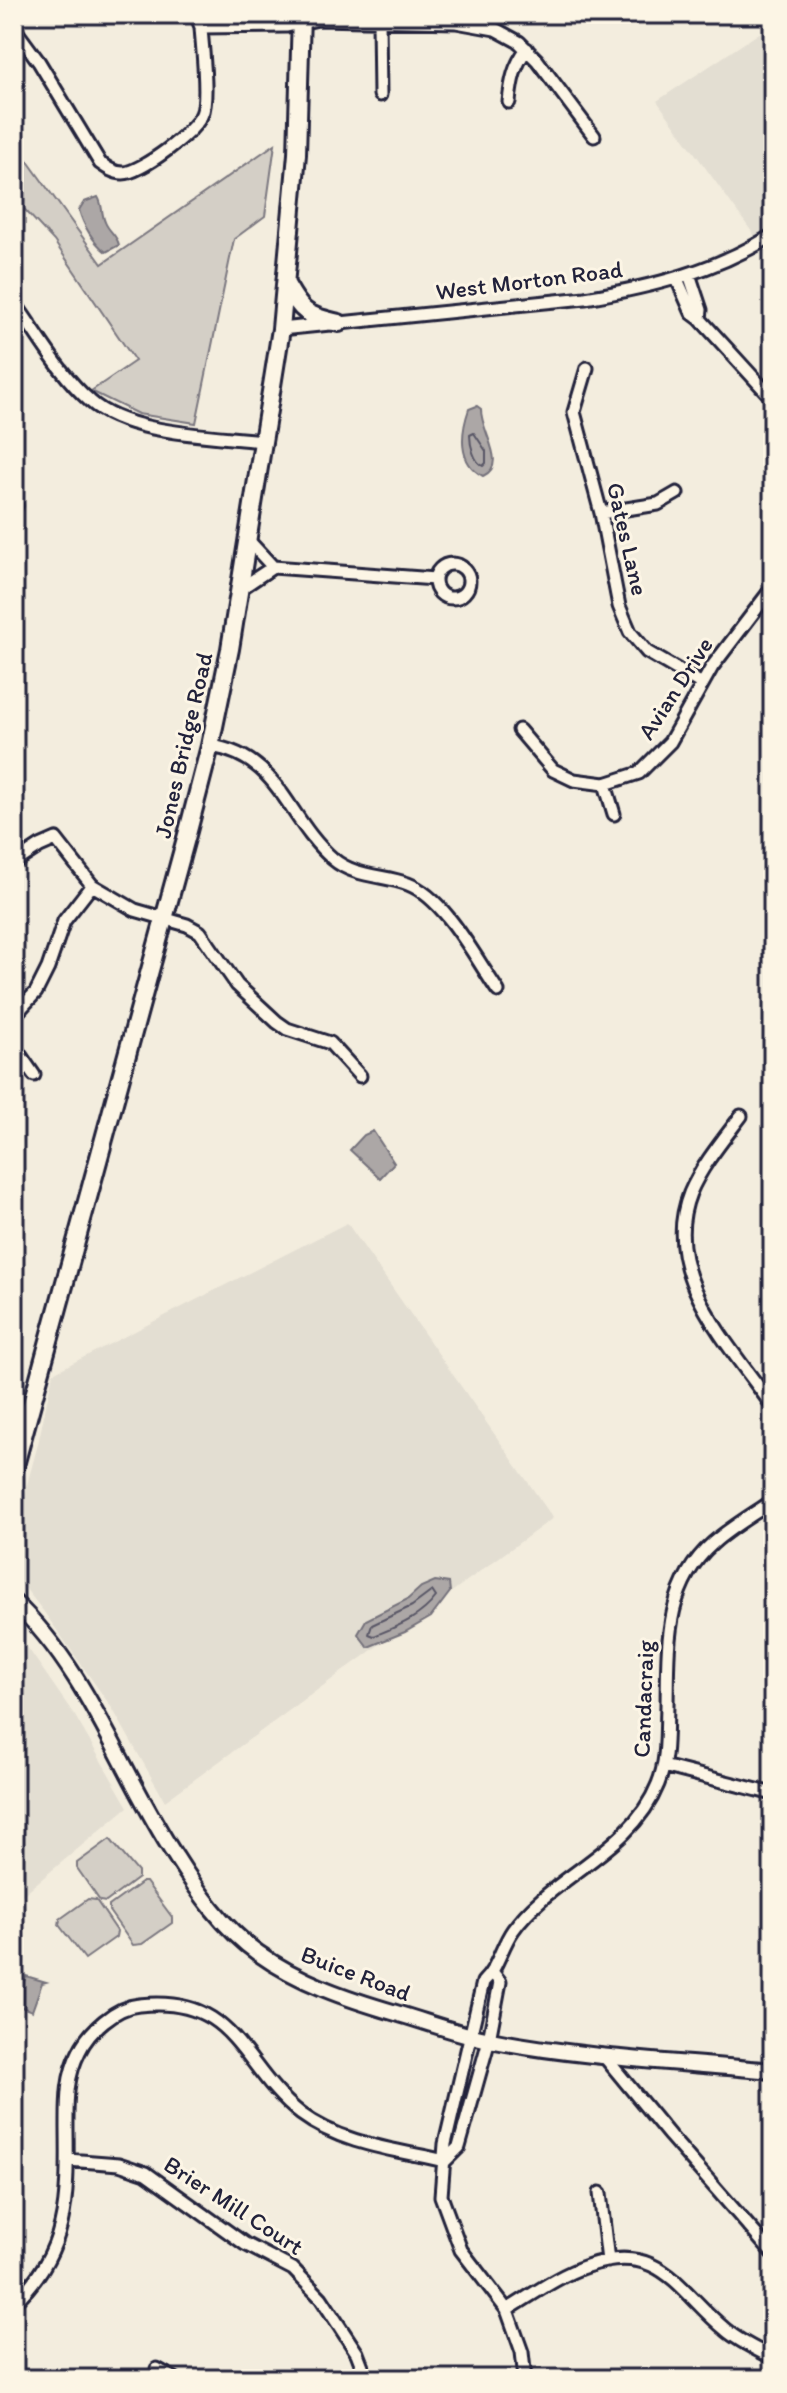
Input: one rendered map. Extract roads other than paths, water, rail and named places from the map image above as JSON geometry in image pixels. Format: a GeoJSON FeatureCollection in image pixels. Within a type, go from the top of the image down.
{"type":"FeatureCollection","features":[{"type":"Feature","properties":{"kind":"main road","name":"Jones Bridge Road"},"geometry":{"type":"LineString","coordinates":[[14,1469],[21,1417],[165,919],[210,746],[240,589],[281,329],[296,169],[301,18]]}},
{"type":"Feature","properties":{"kind":"main road"},"geometry":{"type":"LineString","coordinates":[[286,282],[299,307],[311,317],[339,323]]}},
{"type":"Feature","properties":{"kind":"street"},"geometry":{"type":"LineString","coordinates":[[14,28],[39,62],[100,163],[126,173],[148,163],[190,130],[203,113],[201,27],[196,14]]}},
{"type":"Feature","properties":{"kind":"street"},"geometry":{"type":"LineString","coordinates":[[201,27],[287,26],[301,18],[456,22],[484,27],[508,35],[527,49],[594,136]]}},
{"type":"Feature","properties":{"kind":"street"},"geometry":{"type":"LineString","coordinates":[[379,21],[380,95]]}},
{"type":"Feature","properties":{"kind":"street"},"geometry":{"type":"LineString","coordinates":[[509,102],[512,78],[519,59],[527,49]]}},
{"type":"Feature","properties":{"kind":"street","name":"West Morton Road"},"geometry":{"type":"LineString","coordinates":[[281,329],[585,298],[634,290],[677,279],[721,262],[773,235]]}},
{"type":"Feature","properties":{"kind":"street"},"geometry":{"type":"LineString","coordinates":[[689,274],[701,310],[700,319]]}},
{"type":"Feature","properties":{"kind":"street"},"geometry":{"type":"LineString","coordinates":[[677,279],[692,313],[773,399]]}},
{"type":"Feature","properties":{"kind":"street"},"geometry":{"type":"LineString","coordinates":[[14,302],[72,383],[91,403],[115,418],[139,426],[263,441]]}},
{"type":"Feature","properties":{"kind":"street","name":"Gates Lane"},"geometry":{"type":"LineString","coordinates":[[587,368],[574,412],[601,513],[619,606],[630,632],[647,652],[702,684]]}},
{"type":"Feature","properties":{"kind":"street"},"geometry":{"type":"LineString","coordinates":[[601,513],[658,504],[677,493]]}},
{"type":"Feature","properties":{"kind":"street"},"geometry":{"type":"LineString","coordinates":[[247,539],[273,567]]}},
{"type":"Feature","properties":{"kind":"street"},"geometry":{"type":"LineString","coordinates":[[240,589],[273,567],[435,579]]}},
{"type":"Feature","properties":{"kind":"street","name":"Avian Drive"},"geometry":{"type":"LineString","coordinates":[[605,784],[639,773],[659,755],[670,742],[702,684],[773,587]]}},
{"type":"Feature","properties":{"kind":"street"},"geometry":{"type":"LineString","coordinates":[[519,730],[553,770],[574,780],[605,784],[614,814]]}},
{"type":"Feature","properties":{"kind":"street"},"geometry":{"type":"LineString","coordinates":[[210,746],[238,753],[262,768],[319,846],[335,861],[357,872],[407,884],[430,898],[498,991]]}},
{"type":"Feature","properties":{"kind":"street"},"geometry":{"type":"LineString","coordinates":[[14,863],[56,839],[92,885],[135,910],[200,932],[237,985],[277,1022],[292,1031],[330,1043],[360,1076]]}},
{"type":"Feature","properties":{"kind":"street"},"geometry":{"type":"LineString","coordinates":[[14,1016],[36,992],[64,921],[92,885]]}},
{"type":"Feature","properties":{"kind":"street"},"geometry":{"type":"LineString","coordinates":[[14,1046],[34,1075]]}},
{"type":"Feature","properties":{"kind":"street"},"geometry":{"type":"LineString","coordinates":[[741,1116],[702,1171],[690,1194],[682,1227],[682,1245],[691,1284],[702,1305],[773,1407]]}},
{"type":"Feature","properties":{"kind":"street","name":"Candacraig"},"geometry":{"type":"LineString","coordinates":[[525,2379],[522,2352],[507,2310],[461,2250],[441,2196],[445,2144],[483,1982],[493,1973],[513,1930],[536,1906],[633,1825],[652,1798],[663,1766],[666,1742],[668,1630],[672,1606],[697,1560],[714,1542],[773,1501]]}},
{"type":"Feature","properties":{"kind":"street","name":"Buice Road"},"geometry":{"type":"LineString","coordinates":[[14,1602],[30,1617],[72,1674],[168,1846],[204,1899],[235,1933],[280,1968],[325,1990],[489,2040],[604,2056],[773,2071]]}},
{"type":"Feature","properties":{"kind":"street"},"geometry":{"type":"LineString","coordinates":[[663,1766],[773,1794]]}},
{"type":"Feature","properties":{"kind":"street","name":"Candacraig"},"geometry":{"type":"LineString","coordinates":[[445,2161],[459,2147],[489,2040],[500,1982],[493,1973]]}},
{"type":"Feature","properties":{"kind":"street"},"geometry":{"type":"LineString","coordinates":[[14,2303],[38,2279],[55,2249],[68,2160],[67,2086],[83,2044],[113,2015],[131,2006],[156,2003],[189,2008],[220,2023],[301,2114],[352,2139],[445,2161]]}},
{"type":"Feature","properties":{"kind":"street"},"geometry":{"type":"LineString","coordinates":[[604,2056],[773,2254]]}},
{"type":"Feature","properties":{"kind":"street","name":"Brier Mill Court"},"geometry":{"type":"LineString","coordinates":[[68,2160],[119,2164],[146,2173],[238,2239],[293,2269],[321,2298],[357,2353],[367,2379]]}},
{"type":"Feature","properties":{"kind":"street"},"geometry":{"type":"LineString","coordinates":[[600,2193],[608,2261]]}},
{"type":"Feature","properties":{"kind":"street"},"geometry":{"type":"LineString","coordinates":[[507,2310],[586,2266],[627,2260],[662,2268],[724,2329],[773,2358]]}},
{"type":"Feature","properties":{"kind":"street"},"geometry":{"type":"LineString","coordinates":[[157,2369],[175,2379]]}},
{"type":"Feature","properties":{"kind":"water"},"geometry":{"type":"Polygon","coordinates":[[[98,197],[105,222],[119,245],[106,252],[89,233],[79,210],[84,202],[98,197]]]}},
{"type":"Feature","properties":{"kind":"water"},"geometry":{"type":"Polygon","coordinates":[[[477,406],[481,409],[494,456],[494,464],[483,476],[469,463],[463,446],[469,409],[477,406]]]}},
{"type":"Feature","properties":{"kind":"water"},"geometry":{"type":"Polygon","coordinates":[[[373,1131],[394,1163],[380,1178],[350,1150],[364,1135],[373,1131]]]}},
{"type":"Feature","properties":{"kind":"water"},"geometry":{"type":"Polygon","coordinates":[[[435,1581],[449,1583],[450,1592],[431,1617],[368,1647],[358,1634],[366,1620],[435,1581]]]}},
{"type":"Feature","properties":{"kind":"water"},"geometry":{"type":"Polygon","coordinates":[[[26,1976],[46,1982],[42,1983],[32,2011],[16,2005],[26,1976]]]}}]}
